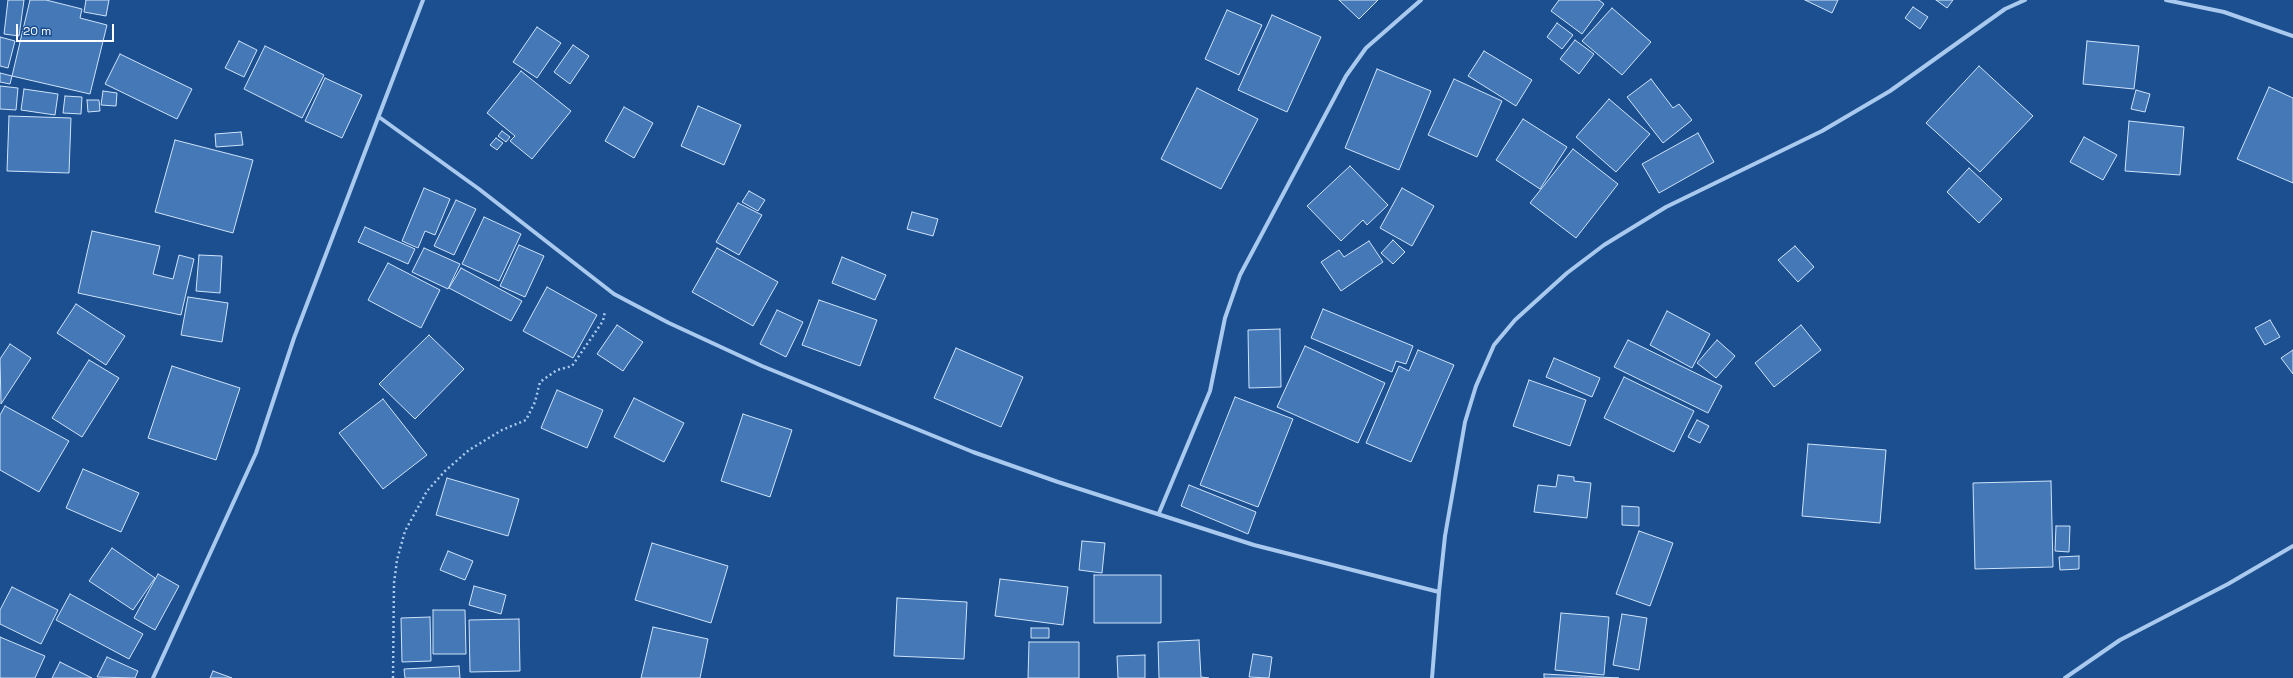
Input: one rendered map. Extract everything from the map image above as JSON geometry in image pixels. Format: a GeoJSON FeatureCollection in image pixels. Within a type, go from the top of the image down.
{"type":"FeatureCollection","features":[{"type":"Feature","properties":{"kind":"street"},"geometry":{"type":"LineString","coordinates":[[153,678],[256,453],[294,338],[423,0]]}},
{"type":"Feature","properties":{"kind":"street"},"geometry":{"type":"LineString","coordinates":[[1159,513],[1210,391],[1225,318],[1240,275],[1346,76],[1366,48],[1420,0]]}},
{"type":"Feature","properties":{"kind":"street"},"geometry":{"type":"LineString","coordinates":[[1432,678],[1445,536],[1466,422],[1476,386],[1494,345],[1515,320],[1567,273],[1604,244],[1666,207],[1828,127],[1890,91],[2005,9],[2025,0]]}},
{"type":"Feature","properties":{"kind":"street"},"geometry":{"type":"LineString","coordinates":[[2166,0],[2224,12],[2293,36]]}},
{"type":"Feature","properties":{"kind":"street"},"geometry":{"type":"LineString","coordinates":[[379,117],[479,190],[614,294],[669,323],[762,366],[973,452],[1058,482],[1254,544],[1440,592]]}},
{"type":"Feature","properties":{"kind":"street"},"geometry":{"type":"LineString","coordinates":[[2064,678],[2120,640],[2228,584],[2293,546]]}},
{"type":"Feature","properties":{"kind":"path"},"geometry":{"type":"LineString","coordinates":[[393,678],[394,583],[397,560],[406,531],[427,491],[445,471],[469,450],[502,430],[526,420],[535,402],[540,382],[557,370],[572,366],[603,321],[606,307],[614,294]]}},
{"type":"Feature","properties":{"kind":"building"},"geometry":{"type":"Polygon","coordinates":[[[8,0],[24,0],[19,36],[4,34],[8,0]]]}},
{"type":"Feature","properties":{"kind":"building"},"geometry":{"type":"Polygon","coordinates":[[[30,0],[46,0],[82,9],[80,18],[107,25],[90,94],[12,76],[30,0]]]}},
{"type":"Feature","properties":{"kind":"building"},"geometry":{"type":"Polygon","coordinates":[[[86,0],[109,0],[106,16],[84,12],[86,0]]]}},
{"type":"Feature","properties":{"kind":"building"},"geometry":{"type":"Polygon","coordinates":[[[1339,0],[1378,0],[1359,19],[1339,0]]]}},
{"type":"Feature","properties":{"kind":"building"},"geometry":{"type":"Polygon","coordinates":[[[1559,0],[1599,0],[1604,4],[1582,34],[1551,11],[1559,0]]]}},
{"type":"Feature","properties":{"kind":"building"},"geometry":{"type":"Polygon","coordinates":[[[1805,0],[1838,0],[1832,13],[1805,0]]]}},
{"type":"Feature","properties":{"kind":"building"},"geometry":{"type":"Polygon","coordinates":[[[1936,0],[1953,0],[1947,8],[1936,0]]]}},
{"type":"Feature","properties":{"kind":"building"},"geometry":{"type":"Polygon","coordinates":[[[1913,7],[1928,17],[1920,29],[1905,18],[1913,7]]]}},
{"type":"Feature","properties":{"kind":"building"},"geometry":{"type":"Polygon","coordinates":[[[1612,8],[1651,42],[1622,75],[1582,41],[1612,8]]]}},
{"type":"Feature","properties":{"kind":"building"},"geometry":{"type":"Polygon","coordinates":[[[1227,10],[1262,25],[1239,75],[1205,59],[1227,10]]]}},
{"type":"Feature","properties":{"kind":"building"},"geometry":{"type":"Polygon","coordinates":[[[1272,15],[1321,37],[1287,112],[1238,90],[1272,15]]]}},
{"type":"Feature","properties":{"kind":"building"},"geometry":{"type":"Polygon","coordinates":[[[1557,23],[1573,35],[1562,49],[1547,37],[1557,23]]]}},
{"type":"Feature","properties":{"kind":"building"},"geometry":{"type":"Polygon","coordinates":[[[537,27],[561,43],[537,78],[513,62],[537,27]]]}},
{"type":"Feature","properties":{"kind":"building"},"geometry":{"type":"Polygon","coordinates":[[[0,37],[15,41],[8,68],[0,66],[0,37]]]}},
{"type":"Feature","properties":{"kind":"building"},"geometry":{"type":"Polygon","coordinates":[[[1575,40],[1594,54],[1579,74],[1560,59],[1575,40]]]}},
{"type":"Feature","properties":{"kind":"building"},"geometry":{"type":"Polygon","coordinates":[[[239,41],[257,50],[244,77],[225,68],[239,41]]]}},
{"type":"Feature","properties":{"kind":"building"},"geometry":{"type":"Polygon","coordinates":[[[2087,41],[2139,46],[2134,89],[2083,84],[2087,41]]]}},
{"type":"Feature","properties":{"kind":"building"},"geometry":{"type":"Polygon","coordinates":[[[573,45],[589,56],[570,84],[554,72],[573,45]]]}},
{"type":"Feature","properties":{"kind":"building"},"geometry":{"type":"Polygon","coordinates":[[[265,46],[324,75],[302,118],[244,89],[265,46]]]}},
{"type":"Feature","properties":{"kind":"building"},"geometry":{"type":"Polygon","coordinates":[[[1484,51],[1532,80],[1516,106],[1468,76],[1484,51]]]}},
{"type":"Feature","properties":{"kind":"building"},"geometry":{"type":"Polygon","coordinates":[[[120,54],[192,89],[177,119],[105,84],[120,54]]]}},
{"type":"Feature","properties":{"kind":"building"},"geometry":{"type":"Polygon","coordinates":[[[1979,66],[2033,116],[1980,172],[1926,123],[1979,66]]]}},
{"type":"Feature","properties":{"kind":"building"},"geometry":{"type":"Polygon","coordinates":[[[1377,69],[1431,91],[1399,170],[1345,148],[1377,69]]]}},
{"type":"Feature","properties":{"kind":"building"},"geometry":{"type":"Polygon","coordinates":[[[521,71],[571,111],[532,159],[510,141],[515,136],[487,113],[521,71]]]}},
{"type":"Feature","properties":{"kind":"building"},"geometry":{"type":"Polygon","coordinates":[[[0,73],[12,76],[10,84],[0,82],[0,73]]]}},
{"type":"Feature","properties":{"kind":"building"},"geometry":{"type":"Polygon","coordinates":[[[325,78],[362,95],[342,138],[305,121],[325,78]]]}},
{"type":"Feature","properties":{"kind":"building"},"geometry":{"type":"Polygon","coordinates":[[[1454,79],[1502,101],[1477,157],[1428,135],[1454,79]]]}},
{"type":"Feature","properties":{"kind":"building"},"geometry":{"type":"Polygon","coordinates":[[[1651,79],[1673,108],[1679,104],[1692,120],[1663,143],[1627,97],[1651,79]]]}},
{"type":"Feature","properties":{"kind":"building"},"geometry":{"type":"Polygon","coordinates":[[[0,86],[18,88],[16,110],[0,109],[0,86]]]}},
{"type":"Feature","properties":{"kind":"building"},"geometry":{"type":"Polygon","coordinates":[[[2269,87],[2293,98],[2293,183],[2237,159],[2269,87]]]}},
{"type":"Feature","properties":{"kind":"building"},"geometry":{"type":"Polygon","coordinates":[[[1197,88],[1258,119],[1221,189],[1161,159],[1197,88]]]}},
{"type":"Feature","properties":{"kind":"building"},"geometry":{"type":"Polygon","coordinates":[[[24,89],[58,94],[55,115],[21,110],[24,89]]]}},
{"type":"Feature","properties":{"kind":"building"},"geometry":{"type":"Polygon","coordinates":[[[2136,90],[2150,94],[2145,112],[2131,109],[2136,90]]]}},
{"type":"Feature","properties":{"kind":"building"},"geometry":{"type":"Polygon","coordinates":[[[103,91],[117,93],[116,106],[101,105],[103,91]]]}},
{"type":"Feature","properties":{"kind":"building"},"geometry":{"type":"Polygon","coordinates":[[[65,96],[82,97],[81,114],[63,113],[65,96]]]}},
{"type":"Feature","properties":{"kind":"building"},"geometry":{"type":"Polygon","coordinates":[[[1609,99],[1650,134],[1616,172],[1576,137],[1609,99]]]}},
{"type":"Feature","properties":{"kind":"building"},"geometry":{"type":"Polygon","coordinates":[[[87,100],[99,100],[100,111],[88,112],[87,100]]]}},
{"type":"Feature","properties":{"kind":"building"},"geometry":{"type":"Polygon","coordinates":[[[698,106],[741,125],[724,165],[681,146],[698,106]]]}},
{"type":"Feature","properties":{"kind":"building"},"geometry":{"type":"Polygon","coordinates":[[[624,107],[653,123],[634,158],[605,141],[624,107]]]}},
{"type":"Feature","properties":{"kind":"building"},"geometry":{"type":"Polygon","coordinates":[[[9,116],[71,118],[69,173],[7,171],[9,116]]]}},
{"type":"Feature","properties":{"kind":"building"},"geometry":{"type":"Polygon","coordinates":[[[1523,119],[1567,147],[1540,189],[1496,160],[1523,119]]]}},
{"type":"Feature","properties":{"kind":"building"},"geometry":{"type":"Polygon","coordinates":[[[2129,121],[2184,127],[2180,175],[2125,171],[2129,121]]]}},
{"type":"Feature","properties":{"kind":"building"},"geometry":{"type":"Polygon","coordinates":[[[502,131],[510,137],[506,142],[498,136],[502,131]]]}},
{"type":"Feature","properties":{"kind":"building"},"geometry":{"type":"Polygon","coordinates":[[[241,132],[243,145],[216,147],[215,134],[241,132]]]}},
{"type":"Feature","properties":{"kind":"building"},"geometry":{"type":"Polygon","coordinates":[[[1698,133],[1714,162],[1659,193],[1642,164],[1698,133]]]}},
{"type":"Feature","properties":{"kind":"building"},"geometry":{"type":"Polygon","coordinates":[[[2084,137],[2117,155],[2103,180],[2070,162],[2084,137]]]}},
{"type":"Feature","properties":{"kind":"building"},"geometry":{"type":"Polygon","coordinates":[[[496,138],[503,143],[497,150],[490,145],[496,138]]]}},
{"type":"Feature","properties":{"kind":"building"},"geometry":{"type":"Polygon","coordinates":[[[175,140],[253,160],[233,233],[155,212],[175,140]]]}},
{"type":"Feature","properties":{"kind":"building"},"geometry":{"type":"Polygon","coordinates":[[[1573,149],[1618,184],[1576,238],[1530,203],[1573,149]]]}},
{"type":"Feature","properties":{"kind":"building"},"geometry":{"type":"Polygon","coordinates":[[[1350,166],[1388,205],[1367,225],[1363,220],[1341,241],[1307,206],[1350,166]]]}},
{"type":"Feature","properties":{"kind":"building"},"geometry":{"type":"Polygon","coordinates":[[[1969,168],[2002,199],[1979,223],[1947,192],[1969,168]]]}},
{"type":"Feature","properties":{"kind":"building"},"geometry":{"type":"Polygon","coordinates":[[[424,188],[450,199],[435,235],[425,231],[418,248],[402,241],[424,188]]]}},
{"type":"Feature","properties":{"kind":"building"},"geometry":{"type":"Polygon","coordinates":[[[1402,188],[1434,206],[1412,246],[1380,228],[1402,188]]]}},
{"type":"Feature","properties":{"kind":"building"},"geometry":{"type":"Polygon","coordinates":[[[749,191],[765,200],[758,211],[742,202],[749,191]]]}},
{"type":"Feature","properties":{"kind":"building"},"geometry":{"type":"Polygon","coordinates":[[[456,200],[476,209],[454,255],[434,246],[456,200]]]}},
{"type":"Feature","properties":{"kind":"building"},"geometry":{"type":"Polygon","coordinates":[[[738,203],[762,215],[739,255],[716,242],[738,203]]]}},
{"type":"Feature","properties":{"kind":"building"},"geometry":{"type":"Polygon","coordinates":[[[912,212],[938,219],[933,236],[907,229],[912,212]]]}},
{"type":"Feature","properties":{"kind":"building"},"geometry":{"type":"Polygon","coordinates":[[[484,217],[521,234],[499,281],[462,264],[484,217]]]}},
{"type":"Feature","properties":{"kind":"building"},"geometry":{"type":"Polygon","coordinates":[[[365,227],[415,249],[408,264],[358,242],[365,227]]]}},
{"type":"Feature","properties":{"kind":"building"},"geometry":{"type":"Polygon","coordinates":[[[92,231],[160,246],[153,274],[173,279],[179,255],[194,259],[181,315],[78,293],[92,231]]]}},
{"type":"Feature","properties":{"kind":"building"},"geometry":{"type":"Polygon","coordinates":[[[1393,240],[1405,252],[1393,264],[1381,253],[1393,240]]]}},
{"type":"Feature","properties":{"kind":"building"},"geometry":{"type":"Polygon","coordinates":[[[1369,241],[1383,262],[1341,291],[1321,262],[1339,250],[1344,257],[1369,241]]]}},
{"type":"Feature","properties":{"kind":"building"},"geometry":{"type":"Polygon","coordinates":[[[519,245],[544,256],[525,297],[500,286],[519,245]]]}},
{"type":"Feature","properties":{"kind":"building"},"geometry":{"type":"Polygon","coordinates":[[[1795,246],[1814,267],[1798,282],[1778,260],[1795,246]]]}},
{"type":"Feature","properties":{"kind":"building"},"geometry":{"type":"Polygon","coordinates":[[[424,248],[460,264],[448,289],[412,272],[424,248]]]}},
{"type":"Feature","properties":{"kind":"building"},"geometry":{"type":"Polygon","coordinates":[[[717,248],[778,282],[753,326],[692,292],[717,248]]]}},
{"type":"Feature","properties":{"kind":"building"},"geometry":{"type":"Polygon","coordinates":[[[199,255],[222,256],[220,293],[196,291],[199,255]]]}},
{"type":"Feature","properties":{"kind":"building"},"geometry":{"type":"Polygon","coordinates":[[[842,257],[886,275],[875,300],[832,283],[842,257]]]}},
{"type":"Feature","properties":{"kind":"building"},"geometry":{"type":"Polygon","coordinates":[[[388,263],[440,290],[421,328],[368,300],[388,263]]]}},
{"type":"Feature","properties":{"kind":"building"},"geometry":{"type":"Polygon","coordinates":[[[461,268],[522,301],[511,321],[449,288],[461,268]]]}},
{"type":"Feature","properties":{"kind":"building"},"geometry":{"type":"Polygon","coordinates":[[[547,287],[597,315],[573,358],[523,331],[547,287]]]}},
{"type":"Feature","properties":{"kind":"building"},"geometry":{"type":"Polygon","coordinates":[[[188,297],[228,303],[222,342],[181,335],[188,297]]]}},
{"type":"Feature","properties":{"kind":"building"},"geometry":{"type":"Polygon","coordinates":[[[819,300],[877,320],[860,366],[802,345],[819,300]]]}},
{"type":"Feature","properties":{"kind":"building"},"geometry":{"type":"Polygon","coordinates":[[[76,304],[125,336],[106,365],[57,333],[76,304]]]}},
{"type":"Feature","properties":{"kind":"building"},"geometry":{"type":"Polygon","coordinates":[[[1323,309],[1413,346],[1406,364],[1396,361],[1392,372],[1311,338],[1323,309]]]}},
{"type":"Feature","properties":{"kind":"building"},"geometry":{"type":"Polygon","coordinates":[[[777,310],[803,322],[786,357],[760,344],[777,310]]]}},
{"type":"Feature","properties":{"kind":"building"},"geometry":{"type":"Polygon","coordinates":[[[1667,311],[1710,334],[1692,368],[1650,345],[1667,311]]]}},
{"type":"Feature","properties":{"kind":"building"},"geometry":{"type":"Polygon","coordinates":[[[2270,320],[2280,337],[2265,345],[2255,328],[2270,320]]]}},
{"type":"Feature","properties":{"kind":"building"},"geometry":{"type":"Polygon","coordinates":[[[617,325],[643,342],[623,371],[597,354],[617,325]]]}},
{"type":"Feature","properties":{"kind":"building"},"geometry":{"type":"Polygon","coordinates":[[[1801,325],[1821,350],[1774,387],[1755,363],[1801,325]]]}},
{"type":"Feature","properties":{"kind":"building"},"geometry":{"type":"Polygon","coordinates":[[[1280,329],[1281,387],[1249,388],[1248,330],[1280,329]]]}},
{"type":"Feature","properties":{"kind":"building"},"geometry":{"type":"Polygon","coordinates":[[[429,335],[464,369],[415,419],[379,384],[429,335]]]}},
{"type":"Feature","properties":{"kind":"building"},"geometry":{"type":"Polygon","coordinates":[[[1628,340],[1722,386],[1708,413],[1614,367],[1628,340]]]}},
{"type":"Feature","properties":{"kind":"building"},"geometry":{"type":"Polygon","coordinates":[[[1717,340],[1735,356],[1716,378],[1697,363],[1717,340]]]}},
{"type":"Feature","properties":{"kind":"building"},"geometry":{"type":"Polygon","coordinates":[[[10,344],[31,358],[1,404],[0,359],[10,344]]]}},
{"type":"Feature","properties":{"kind":"building"},"geometry":{"type":"Polygon","coordinates":[[[1305,346],[1385,383],[1358,443],[1277,407],[1305,346]]]}},
{"type":"Feature","properties":{"kind":"building"},"geometry":{"type":"Polygon","coordinates":[[[956,348],[1023,377],[1001,427],[934,398],[956,348]]]}},
{"type":"Feature","properties":{"kind":"building"},"geometry":{"type":"Polygon","coordinates":[[[1418,350],[1454,365],[1411,462],[1366,443],[1399,366],[1409,371],[1418,350]]]}},
{"type":"Feature","properties":{"kind":"building"},"geometry":{"type":"Polygon","coordinates":[[[2293,350],[2293,374],[2281,358],[2293,350]]]}},
{"type":"Feature","properties":{"kind":"building"},"geometry":{"type":"Polygon","coordinates":[[[1554,358],[1600,378],[1592,397],[1546,377],[1554,358]]]}},
{"type":"Feature","properties":{"kind":"building"},"geometry":{"type":"Polygon","coordinates":[[[89,360],[119,378],[82,437],[52,418],[89,360]]]}},
{"type":"Feature","properties":{"kind":"building"},"geometry":{"type":"Polygon","coordinates":[[[172,366],[240,388],[216,460],[148,438],[172,366]]]}},
{"type":"Feature","properties":{"kind":"building"},"geometry":{"type":"Polygon","coordinates":[[[1624,377],[1694,411],[1674,452],[1604,418],[1624,377]]]}},
{"type":"Feature","properties":{"kind":"building"},"geometry":{"type":"Polygon","coordinates":[[[1529,380],[1586,400],[1570,446],[1513,426],[1529,380]]]}},
{"type":"Feature","properties":{"kind":"building"},"geometry":{"type":"Polygon","coordinates":[[[557,390],[603,410],[587,448],[541,428],[557,390]]]}},
{"type":"Feature","properties":{"kind":"building"},"geometry":{"type":"Polygon","coordinates":[[[1235,397],[1293,419],[1258,507],[1200,485],[1235,397]]]}},
{"type":"Feature","properties":{"kind":"building"},"geometry":{"type":"Polygon","coordinates":[[[634,398],[684,423],[664,462],[614,437],[634,398]]]}},
{"type":"Feature","properties":{"kind":"building"},"geometry":{"type":"Polygon","coordinates":[[[383,399],[427,455],[383,489],[339,433],[383,399]]]}},
{"type":"Feature","properties":{"kind":"building"},"geometry":{"type":"Polygon","coordinates":[[[5,406],[69,441],[39,492],[0,470],[0,415],[5,406]]]}},
{"type":"Feature","properties":{"kind":"building"},"geometry":{"type":"Polygon","coordinates":[[[743,414],[792,430],[770,497],[721,481],[743,414]]]}},
{"type":"Feature","properties":{"kind":"building"},"geometry":{"type":"Polygon","coordinates":[[[1697,420],[1709,426],[1700,443],[1688,437],[1697,420]]]}},
{"type":"Feature","properties":{"kind":"building"},"geometry":{"type":"Polygon","coordinates":[[[1808,444],[1886,450],[1880,523],[1802,516],[1808,444]]]}},
{"type":"Feature","properties":{"kind":"building"},"geometry":{"type":"Polygon","coordinates":[[[83,469],[139,493],[121,532],[66,508],[83,469]]]}},
{"type":"Feature","properties":{"kind":"building"},"geometry":{"type":"Polygon","coordinates":[[[1558,475],[1574,477],[1574,481],[1591,483],[1587,518],[1534,512],[1538,485],[1556,487],[1558,475]]]}},
{"type":"Feature","properties":{"kind":"building"},"geometry":{"type":"Polygon","coordinates":[[[447,478],[519,499],[508,536],[436,515],[447,478]]]}},
{"type":"Feature","properties":{"kind":"building"},"geometry":{"type":"Polygon","coordinates":[[[2051,481],[2053,567],[1975,569],[1973,483],[2051,481]]]}},
{"type":"Feature","properties":{"kind":"building"},"geometry":{"type":"Polygon","coordinates":[[[1189,485],[1256,512],[1248,534],[1181,506],[1189,485]]]}},
{"type":"Feature","properties":{"kind":"building"},"geometry":{"type":"Polygon","coordinates":[[[1622,506],[1639,507],[1639,526],[1622,525],[1622,506]]]}},
{"type":"Feature","properties":{"kind":"building"},"geometry":{"type":"Polygon","coordinates":[[[2056,526],[2070,526],[2069,552],[2055,551],[2056,526]]]}},
{"type":"Feature","properties":{"kind":"building"},"geometry":{"type":"Polygon","coordinates":[[[1639,531],[1673,543],[1650,606],[1616,594],[1639,531]]]}},
{"type":"Feature","properties":{"kind":"building"},"geometry":{"type":"Polygon","coordinates":[[[1082,541],[1105,543],[1102,573],[1079,570],[1082,541]]]}},
{"type":"Feature","properties":{"kind":"building"},"geometry":{"type":"Polygon","coordinates":[[[652,543],[728,566],[711,623],[635,600],[652,543]]]}},
{"type":"Feature","properties":{"kind":"building"},"geometry":{"type":"Polygon","coordinates":[[[112,548],[155,578],[133,610],[89,581],[112,548]]]}},
{"type":"Feature","properties":{"kind":"building"},"geometry":{"type":"Polygon","coordinates":[[[448,551],[473,561],[465,580],[440,570],[448,551]]]}},
{"type":"Feature","properties":{"kind":"building"},"geometry":{"type":"Polygon","coordinates":[[[2079,556],[2079,569],[2060,570],[2059,557],[2079,556]]]}},
{"type":"Feature","properties":{"kind":"building"},"geometry":{"type":"Polygon","coordinates":[[[158,574],[179,586],[155,630],[134,618],[158,574]]]}},
{"type":"Feature","properties":{"kind":"building"},"geometry":{"type":"Polygon","coordinates":[[[1094,575],[1161,575],[1161,623],[1094,623],[1094,575]]]}},
{"type":"Feature","properties":{"kind":"building"},"geometry":{"type":"Polygon","coordinates":[[[1000,579],[1068,587],[1063,625],[995,616],[1000,579]]]}},
{"type":"Feature","properties":{"kind":"building"},"geometry":{"type":"Polygon","coordinates":[[[474,586],[506,595],[501,614],[469,605],[474,586]]]}},
{"type":"Feature","properties":{"kind":"building"},"geometry":{"type":"Polygon","coordinates":[[[12,587],[58,610],[41,644],[0,624],[0,610],[12,587]]]}},
{"type":"Feature","properties":{"kind":"building"},"geometry":{"type":"Polygon","coordinates":[[[70,594],[143,634],[129,659],[56,620],[70,594]]]}},
{"type":"Feature","properties":{"kind":"building"},"geometry":{"type":"Polygon","coordinates":[[[897,598],[967,602],[964,659],[894,656],[897,598]]]}},
{"type":"Feature","properties":{"kind":"building"},"geometry":{"type":"Polygon","coordinates":[[[433,610],[465,610],[466,654],[433,654],[433,610]]]}},
{"type":"Feature","properties":{"kind":"building"},"geometry":{"type":"Polygon","coordinates":[[[1561,613],[1609,617],[1604,675],[1555,670],[1561,613]]]}},
{"type":"Feature","properties":{"kind":"building"},"geometry":{"type":"Polygon","coordinates":[[[1622,614],[1647,618],[1639,670],[1613,665],[1622,614]]]}},
{"type":"Feature","properties":{"kind":"building"},"geometry":{"type":"Polygon","coordinates":[[[430,617],[431,661],[402,662],[401,618],[430,617]]]}},
{"type":"Feature","properties":{"kind":"building"},"geometry":{"type":"Polygon","coordinates":[[[519,619],[520,671],[470,672],[469,620],[519,619]]]}},
{"type":"Feature","properties":{"kind":"building"},"geometry":{"type":"Polygon","coordinates":[[[653,627],[708,639],[700,678],[641,678],[653,627]]]}},
{"type":"Feature","properties":{"kind":"building"},"geometry":{"type":"Polygon","coordinates":[[[1031,628],[1049,628],[1049,638],[1031,638],[1031,628]]]}},
{"type":"Feature","properties":{"kind":"building"},"geometry":{"type":"Polygon","coordinates":[[[0,637],[45,656],[35,678],[0,678],[0,637]]]}},
{"type":"Feature","properties":{"kind":"building"},"geometry":{"type":"Polygon","coordinates":[[[1199,640],[1201,677],[1209,678],[1159,678],[1158,642],[1199,640]]]}},
{"type":"Feature","properties":{"kind":"building"},"geometry":{"type":"Polygon","coordinates":[[[1029,642],[1079,642],[1079,678],[1028,678],[1029,642]]]}},
{"type":"Feature","properties":{"kind":"building"},"geometry":{"type":"Polygon","coordinates":[[[1253,654],[1272,657],[1269,678],[1249,677],[1253,654]]]}},
{"type":"Feature","properties":{"kind":"building"},"geometry":{"type":"Polygon","coordinates":[[[1145,655],[1145,678],[1118,678],[1117,656],[1145,655]]]}},
{"type":"Feature","properties":{"kind":"building"},"geometry":{"type":"Polygon","coordinates":[[[107,657],[138,671],[135,678],[97,677],[107,657]]]}},
{"type":"Feature","properties":{"kind":"building"},"geometry":{"type":"Polygon","coordinates":[[[60,662],[92,678],[52,678],[60,662]]]}},
{"type":"Feature","properties":{"kind":"building"},"geometry":{"type":"Polygon","coordinates":[[[459,666],[460,678],[405,678],[404,669],[459,666]]]}},
{"type":"Feature","properties":{"kind":"building"},"geometry":{"type":"Polygon","coordinates":[[[213,671],[232,678],[210,678],[213,671]]]}},
{"type":"Feature","properties":{"kind":"building"},"geometry":{"type":"Polygon","coordinates":[[[1544,674],[1619,678],[1544,678],[1544,674]]]}}]}
